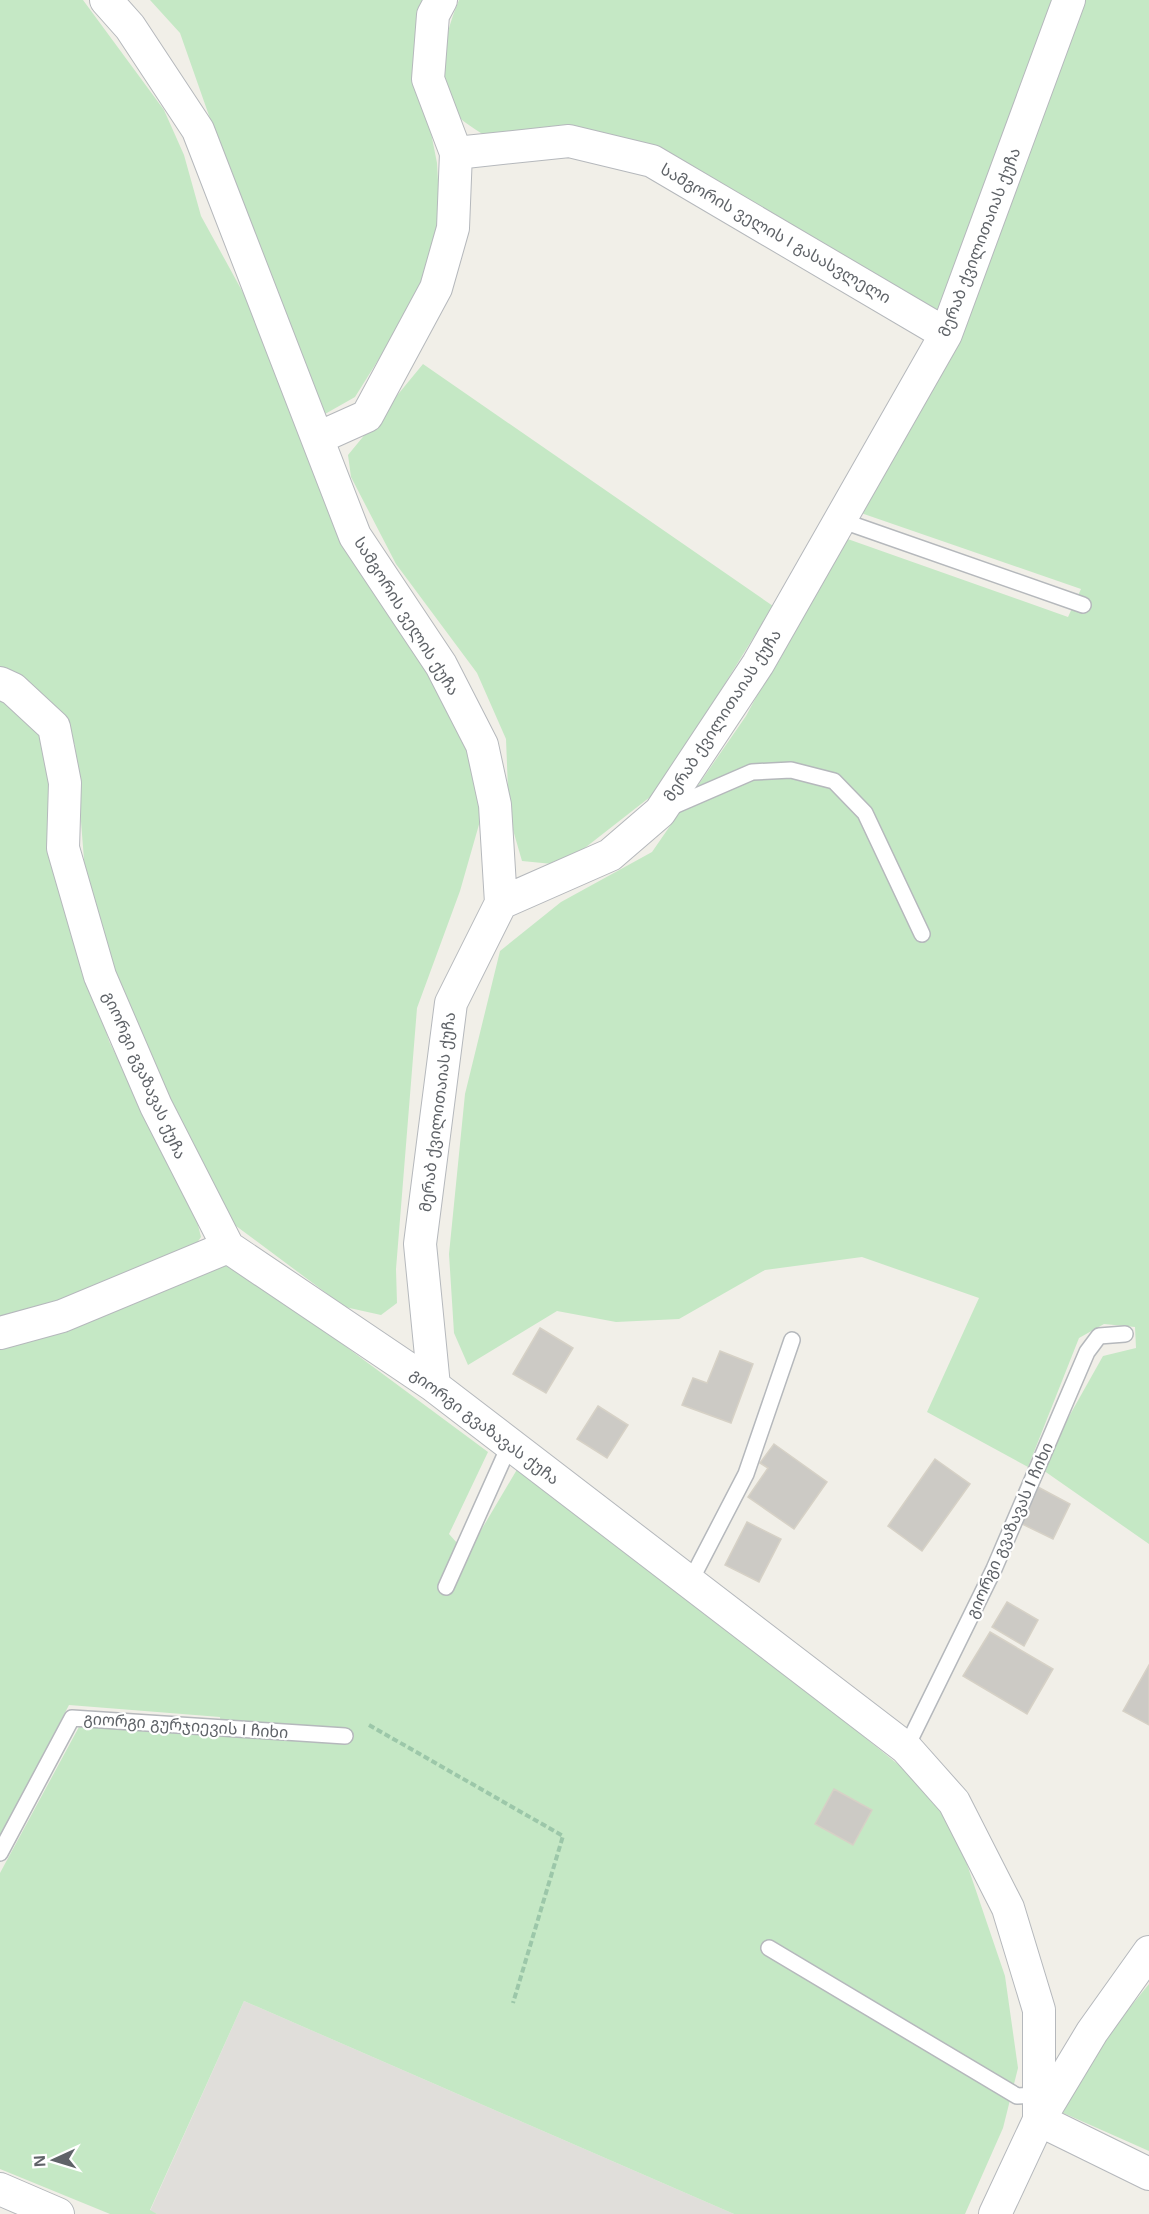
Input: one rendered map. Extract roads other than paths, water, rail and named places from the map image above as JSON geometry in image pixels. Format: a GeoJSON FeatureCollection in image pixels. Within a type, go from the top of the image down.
{"type":"FeatureCollection","features":[{"type":"Feature","properties":{"kind":"street","name":"სამგორის ველის ქუჩა"},"geometry":{"type":"LineString","coordinates":[[106,0],[130,27],[198,130],[355,536],[441,665],[482,745],[495,805],[501,903]]}},
{"type":"Feature","properties":{"kind":"street"},"geometry":{"type":"LineString","coordinates":[[318,438],[367,416],[436,288],[453,228],[456,153],[428,79],[433,15],[441,0]]}},
{"type":"Feature","properties":{"kind":"street","name":"მერაბ ქვილითაიას ქუჩა"},"geometry":{"type":"LineString","coordinates":[[434,1386],[420,1244],[451,1003],[501,903],[610,855],[660,812],[758,664],[946,334],[1069,0]]}},
{"type":"Feature","properties":{"kind":"street","name":"სამგორის ველის I გასასვლელი"},"geometry":{"type":"LineString","coordinates":[[456,153],[569,141],[652,161],[946,334]]}},
{"type":"Feature","properties":{"kind":"street","name":"გიორგი გვაზავას ქუჩა"},"geometry":{"type":"LineString","coordinates":[[0,682],[13,689],[54,727],[65,783],[63,848],[100,976],[156,1106],[228,1247],[434,1386],[906,1748],[954,1802],[1008,1908],[1039,2010],[1039,2108]]}},
{"type":"Feature","properties":{"kind":"street"},"geometry":{"type":"LineString","coordinates":[[0,1333],[62,1317],[228,1247]]}},
{"type":"Feature","properties":{"kind":"street"},"geometry":{"type":"LineString","coordinates":[[995,2214],[1039,2108],[1149,1952]]}},
{"type":"Feature","properties":{"kind":"street"},"geometry":{"type":"LineString","coordinates":[[1039,2108],[1149,2174]]}},
{"type":"Feature","properties":{"kind":"street"},"geometry":{"type":"LineString","coordinates":[[0,2189],[58,2214]]}},
{"type":"Feature","properties":{"kind":"lane"},"geometry":{"type":"LineString","coordinates":[[840,520],[1083,606]]}},
{"type":"Feature","properties":{"kind":"lane"},"geometry":{"type":"LineString","coordinates":[[660,812],[752,772],[791,770],[834,781],[866,813],[922,934]]}},
{"type":"Feature","properties":{"kind":"lane","name":"გიორგი გვაზავას I ჩიხი"},"geometry":{"type":"LineString","coordinates":[[906,1748],[994,1569],[1087,1352],[1099,1336],[1125,1334]]}},
{"type":"Feature","properties":{"kind":"lane"},"geometry":{"type":"LineString","coordinates":[[690,1582],[746,1474],[792,1340]]}},
{"type":"Feature","properties":{"kind":"lane"},"geometry":{"type":"LineString","coordinates":[[446,1587],[510,1444]]}},
{"type":"Feature","properties":{"kind":"lane","name":"გიორგი გურჯიევის I ჩიხი"},"geometry":{"type":"LineString","coordinates":[[0,1853],[72,1718],[345,1736]]}},
{"type":"Feature","properties":{"kind":"lane"},"geometry":{"type":"LineString","coordinates":[[768,1948],[1039,2108]]}}]}
